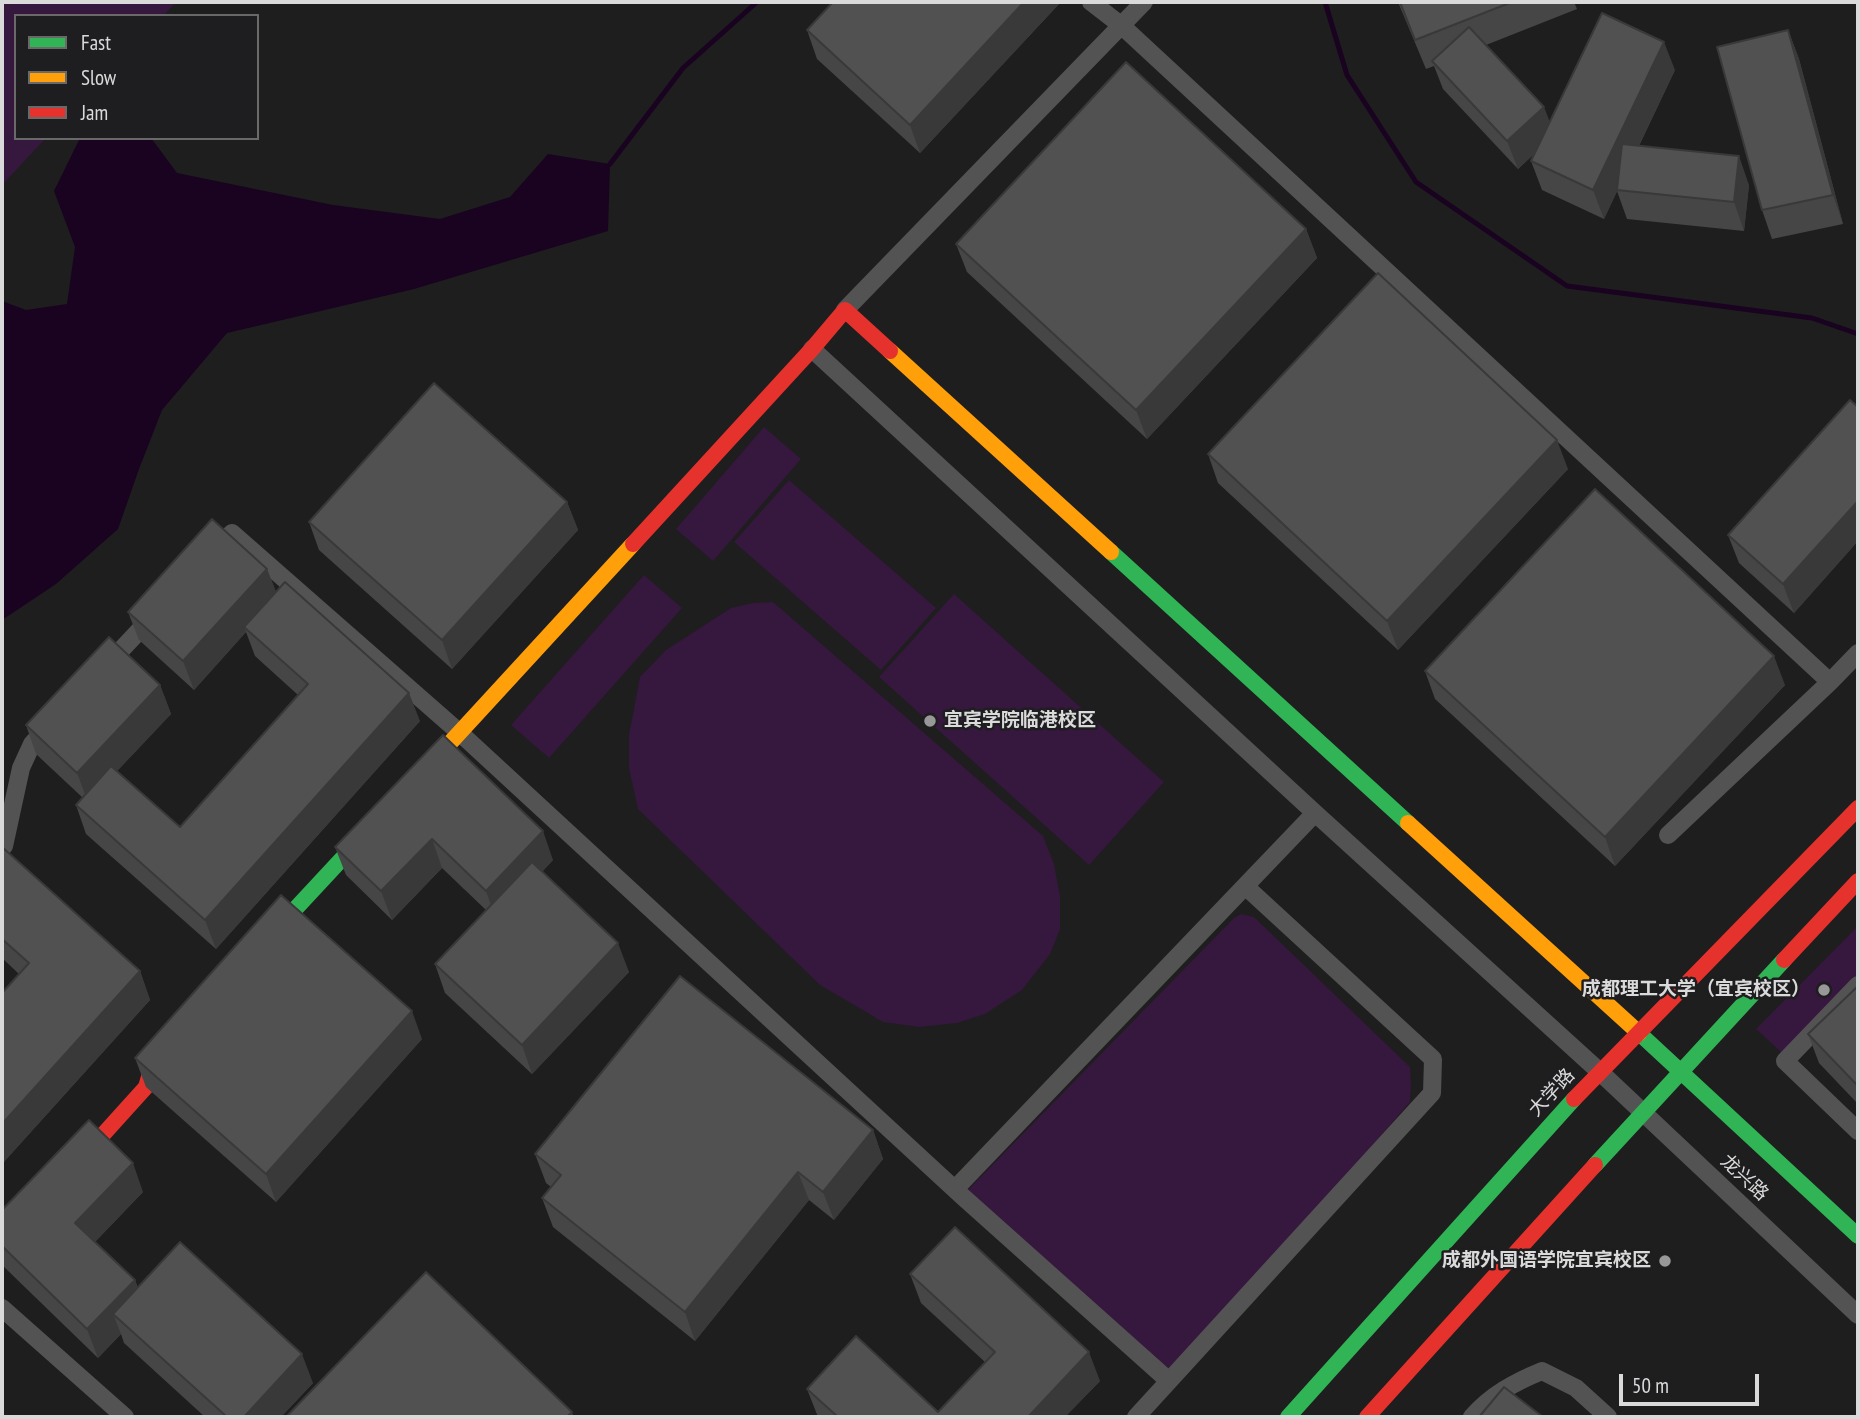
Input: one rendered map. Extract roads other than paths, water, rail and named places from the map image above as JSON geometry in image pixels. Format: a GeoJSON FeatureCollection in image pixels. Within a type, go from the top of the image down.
{"type":"FeatureCollection","features":[{"type":"Feature","properties":{"kind":"street"},"geometry":{"type":"LineString","coordinates":[[1091,2],[1122,26],[1830,682]]}},
{"type":"Feature","properties":{"kind":"street"},"geometry":{"type":"LineString","coordinates":[[414,782],[845,310],[1144,2]]}},
{"type":"Feature","properties":{"kind":"street","name":"龙兴路"},"geometry":{"type":"LineString","coordinates":[[845,310],[1639,1032],[1858,1236]]}},
{"type":"Feature","properties":{"kind":"street","name":"龙兴路"},"geometry":{"type":"LineString","coordinates":[[812,349],[1643,1111],[1858,1315]]}},
{"type":"Feature","properties":{"kind":"street"},"geometry":{"type":"LineString","coordinates":[[203,564],[232,533],[460,733],[955,1189],[1169,1381]]}},
{"type":"Feature","properties":{"kind":"street"},"geometry":{"type":"LineString","coordinates":[[99,674],[165,604]]}},
{"type":"Feature","properties":{"kind":"street"},"geometry":{"type":"LineString","coordinates":[[1668,835],[1858,653]]}},
{"type":"Feature","properties":{"kind":"street"},"geometry":{"type":"LineString","coordinates":[[2,848],[21,768],[32,744],[61,714]]}},
{"type":"Feature","properties":{"kind":"street","name":"大学路"},"geometry":{"type":"LineString","coordinates":[[1288,1417],[1600,1072],[1858,808]]}},
{"type":"Feature","properties":{"kind":"street"},"geometry":{"type":"LineString","coordinates":[[955,1189],[1315,813]]}},
{"type":"Feature","properties":{"kind":"street"},"geometry":{"type":"LineString","coordinates":[[265,941],[377,822]]}},
{"type":"Feature","properties":{"kind":"street"},"geometry":{"type":"LineString","coordinates":[[1367,1417],[1643,1111],[1858,881]]}},
{"type":"Feature","properties":{"kind":"street"},"geometry":{"type":"LineString","coordinates":[[1136,1417],[1432,1093],[1433,1059],[1245,886]]}},
{"type":"Feature","properties":{"kind":"street"},"geometry":{"type":"LineString","coordinates":[[1858,985],[1786,1060],[1858,1131]]}},
{"type":"Feature","properties":{"kind":"street"},"geometry":{"type":"LineString","coordinates":[[74,1168],[146,1087],[154,1060],[172,1040]]}},
{"type":"Feature","properties":{"kind":"street"},"geometry":{"type":"LineString","coordinates":[[2,1308],[125,1417]]}},
{"type":"Feature","properties":{"kind":"street"},"geometry":{"type":"LineString","coordinates":[[1472,1417],[1484,1404],[1517,1381],[1542,1371],[1576,1388],[1608,1417]]}},
{"type":"Feature","properties":{"kind":"waterway"},"geometry":{"type":"LineString","coordinates":[[610,164],[683,68],[757,2]]}},
{"type":"Feature","properties":{"kind":"waterway"},"geometry":{"type":"LineString","coordinates":[[1325,2],[1347,75],[1416,182],[1567,286],[1812,318],[1858,334]]}},
{"type":"Feature","properties":{"kind":"place","name":"宜宾学院临港校区"},"geometry":{"type":"Point","coordinates":[930,721]}},
{"type":"Feature","properties":{"kind":"place","name":"成都理工大学（宜宾校区）"},"geometry":{"type":"Point","coordinates":[1824,990]}},
{"type":"Feature","properties":{"kind":"place","name":"成都外国语学院宜宾校区"},"geometry":{"type":"Point","coordinates":[1665,1261]}}]}
